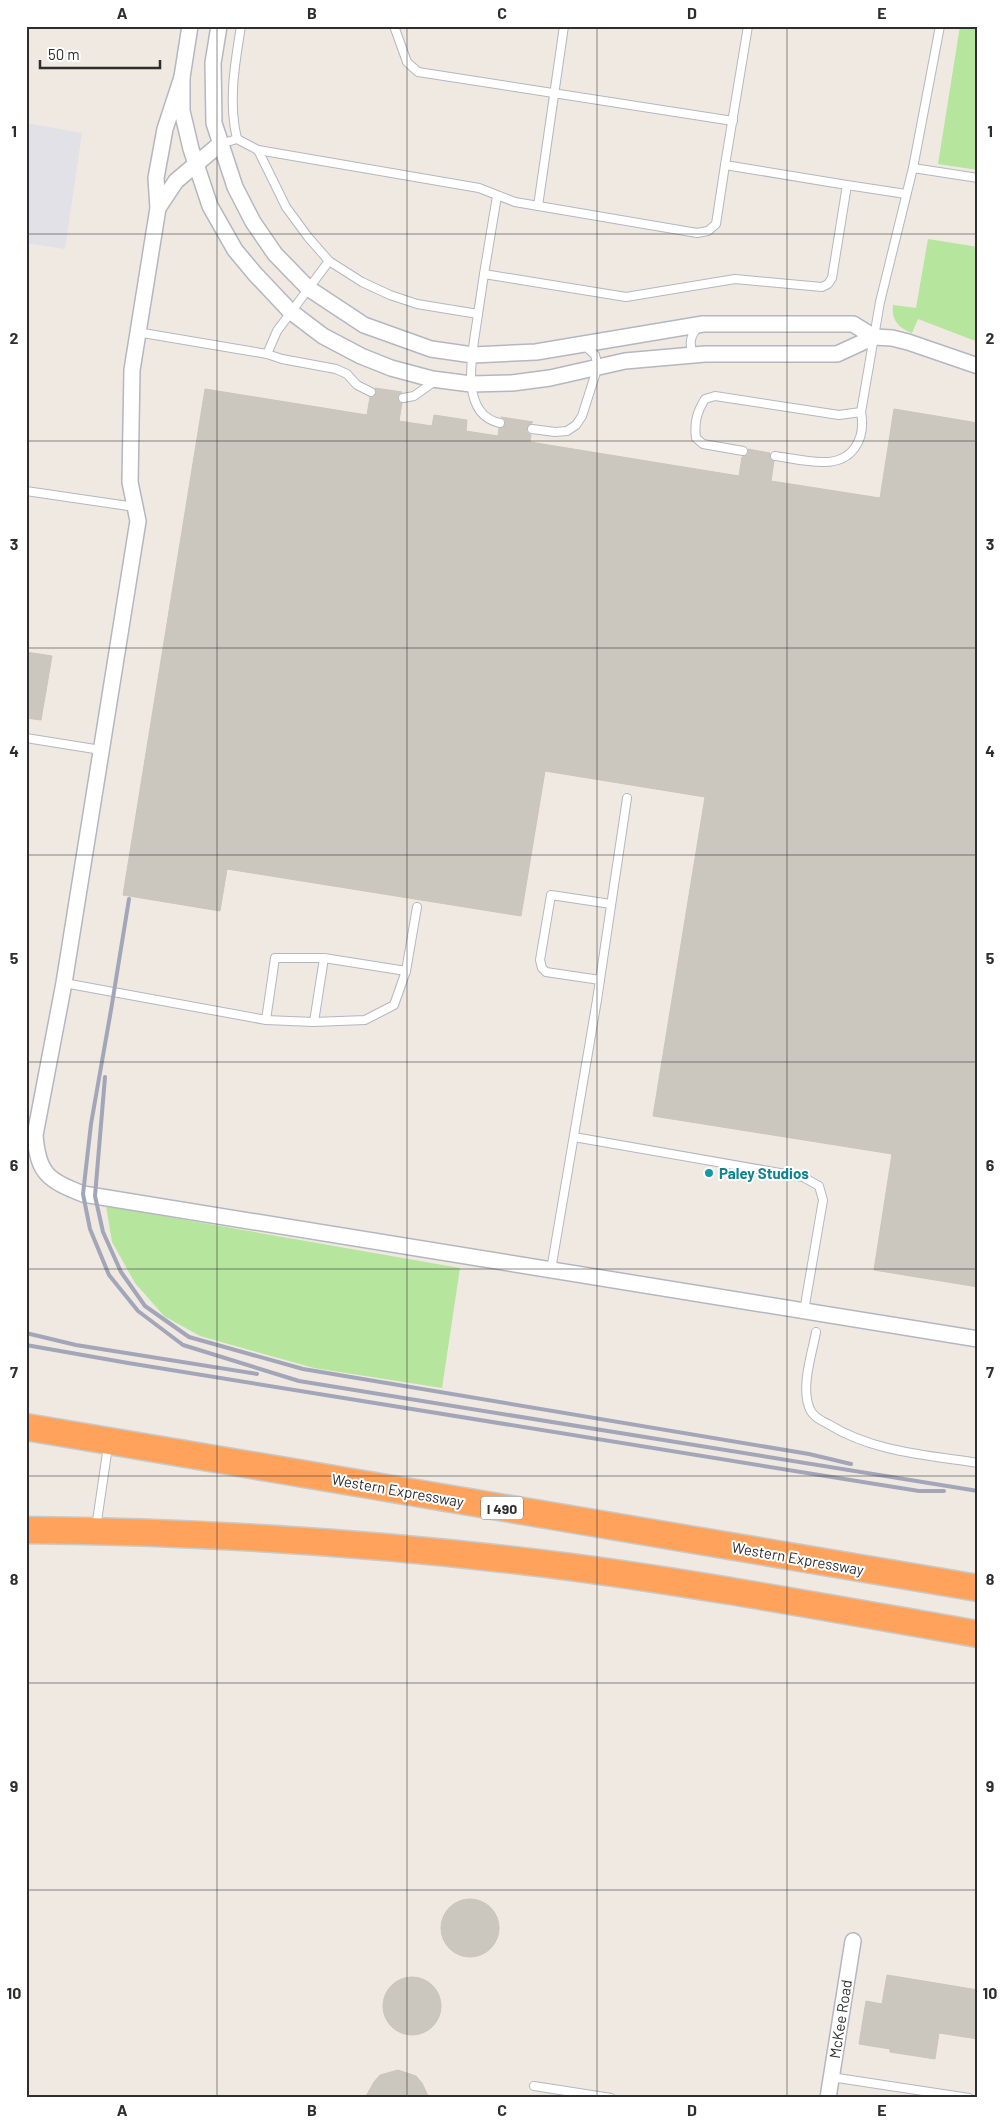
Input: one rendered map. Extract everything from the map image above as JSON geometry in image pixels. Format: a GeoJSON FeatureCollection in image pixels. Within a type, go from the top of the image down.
{"type":"FeatureCollection","features":[{"type":"Feature","properties":{"kind":"highway","name":"Western Expressway"},"geometry":{"type":"LineString","coordinates":[[26,1427],[978,1588]]}},
{"type":"Feature","properties":{"kind":"highway"},"geometry":{"type":"LineString","coordinates":[[26,1530],[290,1539],[511,1560],[664,1581],[978,1634]]}},
{"type":"Feature","properties":{"kind":"street"},"geometry":{"type":"LineString","coordinates":[[190,26],[182,77],[182,111],[196,164],[210,206],[235,250],[254,274],[290,311],[323,336],[361,356],[390,368],[437,380],[471,384],[512,383],[550,378],[625,361],[693,355],[836,354],[874,337],[892,338],[908,342],[978,366]]}},
{"type":"Feature","properties":{"kind":"street"},"geometry":{"type":"LineString","coordinates":[[219,26],[212,82],[214,123],[235,186],[254,222],[275,254],[308,288],[364,325],[431,349],[473,355],[536,352],[699,325],[853,324],[874,337]]}},
{"type":"Feature","properties":{"kind":"street"},"geometry":{"type":"LineString","coordinates":[[182,77],[165,129],[156,178],[158,208],[132,370],[130,482],[138,521],[64,983],[35,1135],[36,1158],[46,1175],[65,1187],[83,1194],[978,1339]]}},
{"type":"Feature","properties":{"kind":"street"},"geometry":{"type":"LineString","coordinates":[[158,208],[176,181],[220,144]]}},
{"type":"Feature","properties":{"kind":"street","name":"McKee Road"},"geometry":{"type":"LineString","coordinates":[[828,2098],[853,1941]]}},
{"type":"Feature","properties":{"kind":"lane"},"geometry":{"type":"LineString","coordinates":[[237,139],[232,118],[234,78],[241,26]]}},
{"type":"Feature","properties":{"kind":"lane"},"geometry":{"type":"LineString","coordinates":[[394,26],[407,62],[418,72],[732,121]]}},
{"type":"Feature","properties":{"kind":"lane"},"geometry":{"type":"LineString","coordinates":[[538,206],[564,26]]}},
{"type":"Feature","properties":{"kind":"lane"},"geometry":{"type":"LineString","coordinates":[[220,144],[237,139],[258,150],[479,188],[515,202],[697,233],[708,231],[716,224],[748,26]]}},
{"type":"Feature","properties":{"kind":"lane"},"geometry":{"type":"LineString","coordinates":[[775,456],[824,463],[851,453],[862,437],[863,424],[861,412],[880,302],[913,168],[940,26]]}},
{"type":"Feature","properties":{"kind":"lane"},"geometry":{"type":"LineString","coordinates":[[258,150],[286,207],[329,261],[362,282],[390,295],[417,304],[478,314]]}},
{"type":"Feature","properties":{"kind":"lane"},"geometry":{"type":"LineString","coordinates":[[726,165],[906,194]]}},
{"type":"Feature","properties":{"kind":"lane"},"geometry":{"type":"LineString","coordinates":[[913,168],[978,178]]}},
{"type":"Feature","properties":{"kind":"lane"},"geometry":{"type":"LineString","coordinates":[[484,274],[626,297],[735,279],[822,287],[828,284],[832,278],[847,185]]}},
{"type":"Feature","properties":{"kind":"lane"},"geometry":{"type":"LineString","coordinates":[[496,196],[478,314],[471,384],[474,402],[482,415],[500,423]]}},
{"type":"Feature","properties":{"kind":"lane"},"geometry":{"type":"LineString","coordinates":[[267,354],[276,331],[329,261]]}},
{"type":"Feature","properties":{"kind":"lane"},"geometry":{"type":"LineString","coordinates":[[693,355],[690,347],[691,335],[699,325]]}},
{"type":"Feature","properties":{"kind":"lane"},"geometry":{"type":"LineString","coordinates":[[137,332],[267,354],[282,359],[336,369],[347,374],[357,385],[371,392]]}},
{"type":"Feature","properties":{"kind":"lane"},"geometry":{"type":"LineString","coordinates":[[532,429],[555,432],[567,431],[582,416],[598,366],[595,355],[583,344]]}},
{"type":"Feature","properties":{"kind":"lane"},"geometry":{"type":"LineString","coordinates":[[403,398],[414,396],[437,380]]}},
{"type":"Feature","properties":{"kind":"lane"},"geometry":{"type":"LineString","coordinates":[[743,451],[703,444],[696,438],[694,424],[705,399],[716,396],[839,415],[861,412]]}},
{"type":"Feature","properties":{"kind":"lane"},"geometry":{"type":"LineString","coordinates":[[26,491],[135,507]]}},
{"type":"Feature","properties":{"kind":"lane"},"geometry":{"type":"LineString","coordinates":[[26,738],[101,750]]}},
{"type":"Feature","properties":{"kind":"lane"},"geometry":{"type":"LineString","coordinates":[[551,1270],[600,980],[627,798]]}},
{"type":"Feature","properties":{"kind":"lane"},"geometry":{"type":"LineString","coordinates":[[600,980],[546,972],[542,968],[540,960],[551,894],[611,904]]}},
{"type":"Feature","properties":{"kind":"lane"},"geometry":{"type":"LineString","coordinates":[[64,983],[266,1020],[314,1022],[365,1020],[394,1005],[406,971],[418,907]]}},
{"type":"Feature","properties":{"kind":"lane"},"geometry":{"type":"LineString","coordinates":[[266,1020],[275,958],[324,958],[406,971]]}},
{"type":"Feature","properties":{"kind":"lane"},"geometry":{"type":"LineString","coordinates":[[314,1022],[324,958]]}},
{"type":"Feature","properties":{"kind":"lane"},"geometry":{"type":"LineString","coordinates":[[574,1137],[803,1177],[819,1186],[823,1200],[804,1311]]}},
{"type":"Feature","properties":{"kind":"lane"},"geometry":{"type":"LineString","coordinates":[[816,1332],[806,1391],[809,1408],[815,1416],[854,1438],[886,1449],[978,1463]]}},
{"type":"Feature","properties":{"kind":"lane"},"geometry":{"type":"LineString","coordinates":[[96,1531],[108,1441]]}},
{"type":"Feature","properties":{"kind":"lane"},"geometry":{"type":"LineString","coordinates":[[831,2077],[969,2098]]}},
{"type":"Feature","properties":{"kind":"lane"},"geometry":{"type":"LineString","coordinates":[[534,2086],[611,2098]]}},
{"type":"Feature","properties":{"kind":"shaded area"},"geometry":{"type":"Polygon","coordinates":[[[26,123],[82,133],[65,249],[26,243],[26,123]]]}},
{"type":"Feature","properties":{"kind":"green space"},"geometry":{"type":"Polygon","coordinates":[[[960,26],[978,26],[978,170],[938,164],[960,26]]]}},
{"type":"Feature","properties":{"kind":"green space"},"geometry":{"type":"Polygon","coordinates":[[[928,239],[978,247],[978,342],[918,319],[912,333],[903,329],[893,315],[893,305],[916,308],[928,239]]]}},
{"type":"Feature","properties":{"kind":"green space"},"geometry":{"type":"Polygon","coordinates":[[[106,1206],[460,1268],[442,1388],[314,1368],[200,1336],[164,1316],[135,1283],[112,1242],[106,1206]]]}},
{"type":"Feature","properties":{"kind":"building"},"geometry":{"type":"Polygon","coordinates":[[[375,388],[402,392],[398,397],[398,401],[402,403],[399,421],[432,426],[434,415],[467,420],[466,431],[498,436],[499,428],[505,425],[505,420],[501,417],[533,422],[527,428],[527,432],[531,435],[530,442],[739,476],[742,457],[748,454],[748,449],[770,453],[770,458],[774,461],[771,481],[880,498],[894,409],[978,423],[978,1287],[874,1270],[892,1154],[653,1116],[705,797],[545,771],[521,916],[227,869],[220,911],[123,895],[205,389],[367,415],[370,397],[376,394],[375,388]]]}},
{"type":"Feature","properties":{"kind":"building"},"geometry":{"type":"Polygon","coordinates":[[[26,652],[52,656],[41,720],[26,718],[26,652]]]}},
{"type":"Feature","properties":{"kind":"building"},"geometry":{"type":"Polygon","coordinates":[[[464,1899],[476,1899],[491,1907],[499,1922],[499,1934],[491,1949],[476,1957],[464,1957],[449,1949],[441,1934],[441,1922],[449,1907],[464,1899]]]}},
{"type":"Feature","properties":{"kind":"building"},"geometry":{"type":"Polygon","coordinates":[[[887,1975],[978,1990],[978,2039],[939,2033],[935,2059],[890,2052],[890,2049],[859,2044],[866,2001],[882,2004],[887,1975]]]}},
{"type":"Feature","properties":{"kind":"building"},"geometry":{"type":"Polygon","coordinates":[[[406,1977],[418,1977],[433,1985],[441,2000],[441,2012],[433,2027],[418,2035],[406,2035],[391,2027],[383,2012],[383,2000],[391,1985],[406,1977]]]}},
{"type":"Feature","properties":{"kind":"building"},"geometry":{"type":"Polygon","coordinates":[[[398,2070],[416,2076],[422,2083],[429,2098],[365,2098],[380,2075],[398,2070]]]}},
{"type":"Feature","properties":{"kind":"railway"},"geometry":{"type":"LineString","coordinates":[[129,899],[91,1124],[83,1194],[90,1229],[109,1275],[138,1311],[183,1345],[299,1381],[978,1491]]}},
{"type":"Feature","properties":{"kind":"railway"},"geometry":{"type":"LineString","coordinates":[[105,1077],[95,1196],[103,1232],[121,1272],[145,1306],[189,1337],[303,1369],[809,1454],[851,1464]]}},
{"type":"Feature","properties":{"kind":"railway"},"geometry":{"type":"LineString","coordinates":[[26,1333],[76,1345],[257,1374]]}},
{"type":"Feature","properties":{"kind":"railway"},"geometry":{"type":"LineString","coordinates":[[26,1345],[919,1491],[944,1491]]}},
{"type":"Feature","properties":{"kind":"place","name":"Paley Studios"},"geometry":{"type":"Point","coordinates":[709,1173]}}]}
